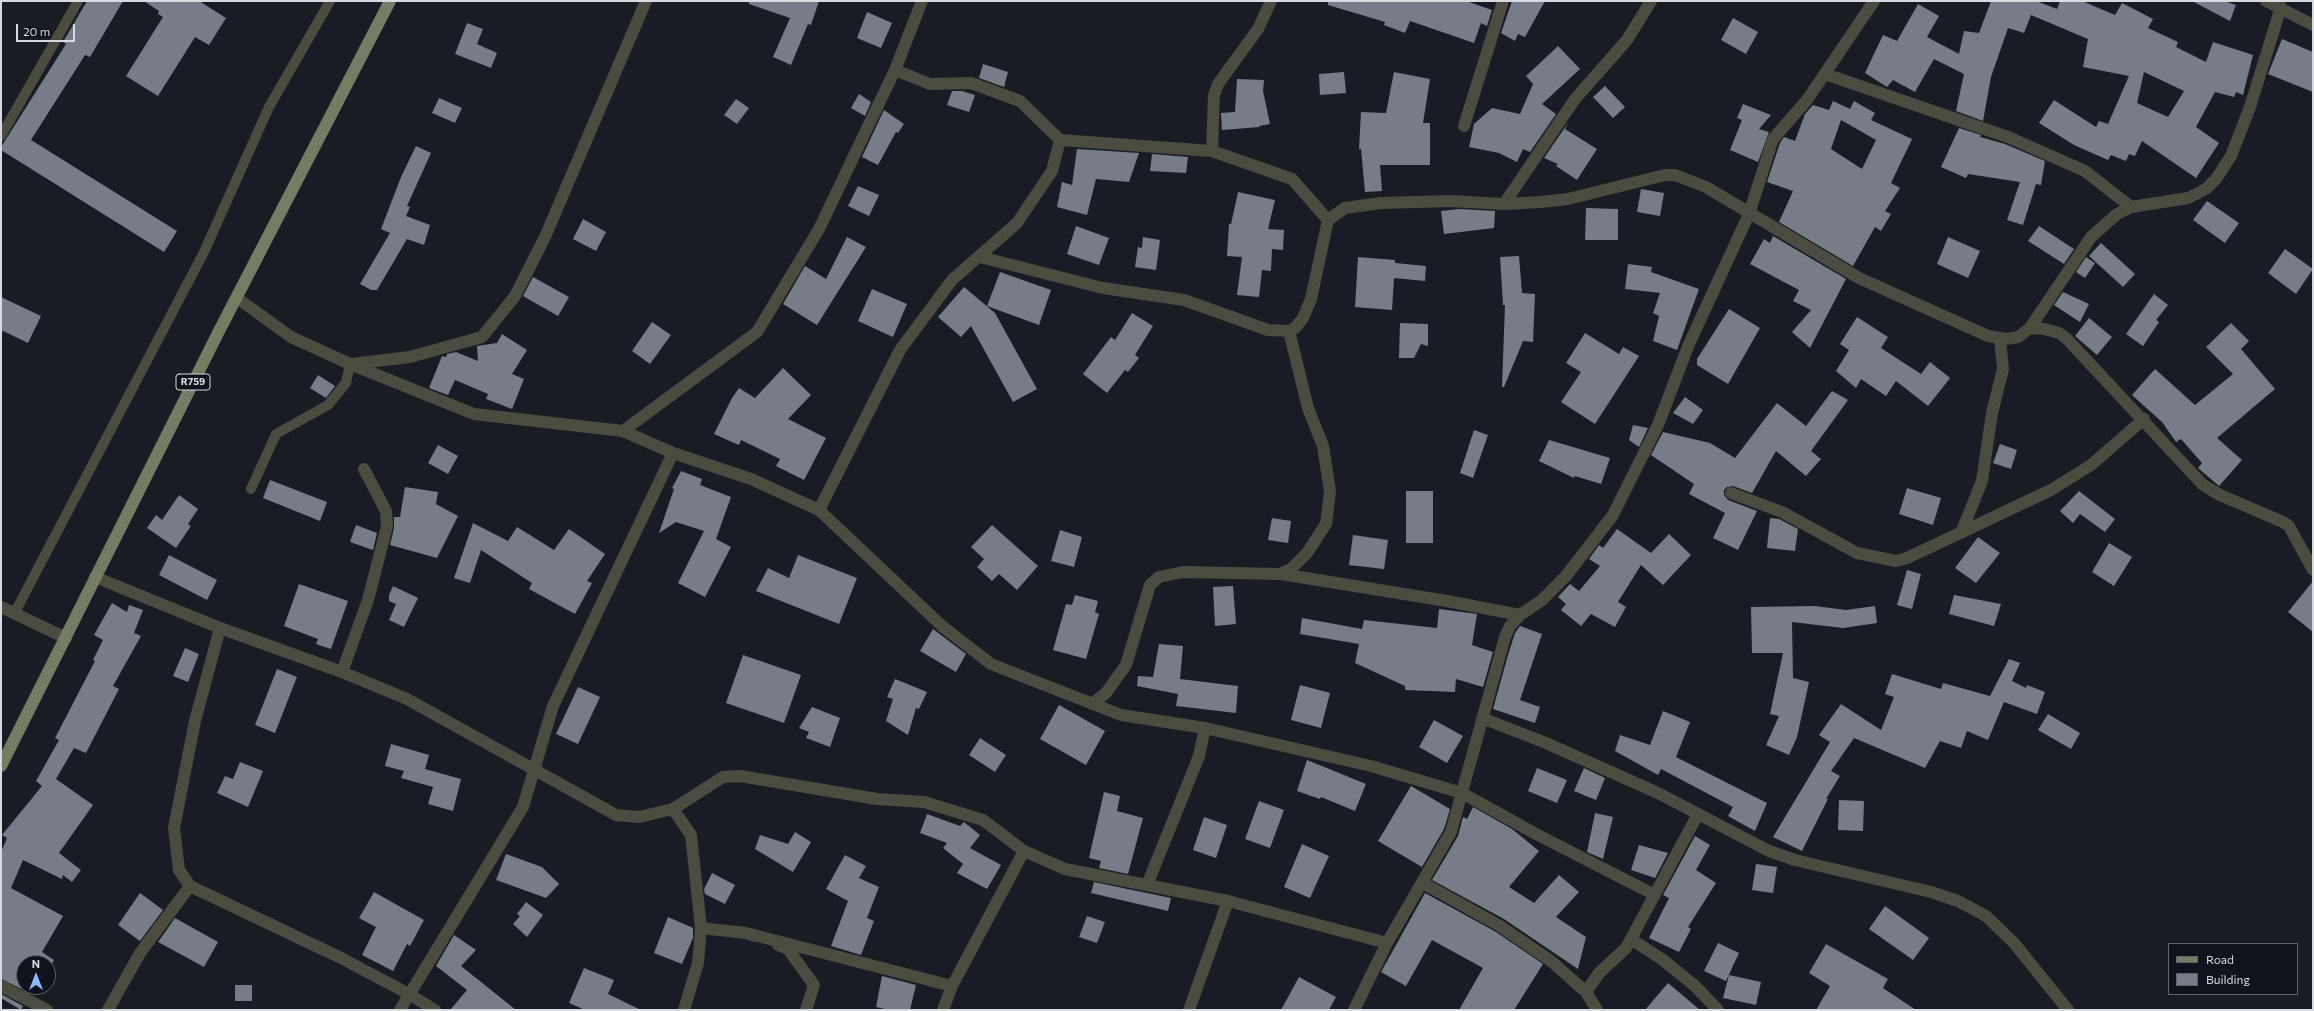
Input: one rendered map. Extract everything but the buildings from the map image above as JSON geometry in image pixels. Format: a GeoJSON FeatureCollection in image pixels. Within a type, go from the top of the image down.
{"type":"FeatureCollection","features":[{"type":"Feature","properties":{"kind":"main road","name":"R759"},"geometry":{"type":"LineString","coordinates":[[1,766],[237,298],[390,1]]}},
{"type":"Feature","properties":{"kind":"street"},"geometry":{"type":"LineString","coordinates":[[350,364],[410,357],[482,337],[515,296],[545,237],[646,1]]}},
{"type":"Feature","properties":{"kind":"street"},"geometry":{"type":"LineString","coordinates":[[623,431],[757,332],[818,229],[895,70],[922,1]]}},
{"type":"Feature","properties":{"kind":"street"},"geometry":{"type":"LineString","coordinates":[[1212,150],[1214,95],[1218,84],[1258,29],[1271,1]]}},
{"type":"Feature","properties":{"kind":"street"},"geometry":{"type":"LineString","coordinates":[[1464,126],[1503,1]]}},
{"type":"Feature","properties":{"kind":"street"},"geometry":{"type":"LineString","coordinates":[[1504,204],[1575,99],[1627,40],[1651,1]]}},
{"type":"Feature","properties":{"kind":"street"},"geometry":{"type":"LineString","coordinates":[[1354,1010],[1387,943],[1424,883],[1452,832],[1482,718],[1505,637],[1510,626],[1520,615],[1542,600],[1566,576],[1613,515],[1658,425],[1689,344],[1749,214],[1773,139],[1807,100],[1874,1]]}},
{"type":"Feature","properties":{"kind":"street"},"geometry":{"type":"LineString","coordinates":[[2266,1],[2281,7],[2313,25]]}},
{"type":"Feature","properties":{"kind":"street"},"geometry":{"type":"LineString","coordinates":[[980,257],[1103,288],[1184,300],[1268,330],[1288,330],[1295,328],[1302,318],[1311,299],[1328,220],[1345,208],[1381,203],[1450,201],[1504,204],[1568,199],[1664,175],[1675,175],[1706,187],[1749,214],[1859,278],[1988,336],[2000,339],[2018,337],[2030,328],[2091,237],[2117,214],[2131,208],[2188,198],[2206,189],[2216,179],[2231,156],[2247,114],[2281,7]]}},
{"type":"Feature","properties":{"kind":"street"},"geometry":{"type":"LineString","coordinates":[[895,70],[930,84],[971,83],[1020,101],[1060,140],[1212,150],[1292,178],[1328,220]]}},
{"type":"Feature","properties":{"kind":"street"},"geometry":{"type":"LineString","coordinates":[[1825,74],[2008,137],[2085,171],[2131,208]]}},
{"type":"Feature","properties":{"kind":"street"},"geometry":{"type":"LineString","coordinates":[[820,510],[900,350],[952,280],[1017,223],[1052,171],[1060,140]]}},
{"type":"Feature","properties":{"kind":"street"},"geometry":{"type":"LineString","coordinates":[[237,298],[291,337],[350,364],[474,414],[623,431],[673,453],[750,479],[820,510],[942,626],[991,664],[1121,715],[1205,728],[1372,766],[1462,793],[1536,834],[1655,895]]}},
{"type":"Feature","properties":{"kind":"street"},"geometry":{"type":"LineString","coordinates":[[2030,328],[2054,332],[2067,339],[2210,490],[2284,522],[2289,526],[2313,570]]}},
{"type":"Feature","properties":{"kind":"street"},"geometry":{"type":"LineString","coordinates":[[1280,574],[1291,570],[1307,553],[1326,524],[1330,491],[1323,446],[1308,408],[1288,330]]}},
{"type":"Feature","properties":{"kind":"street"},"geometry":{"type":"LineString","coordinates":[[1961,533],[1982,481],[1992,413],[2003,369],[2000,339]]}},
{"type":"Feature","properties":{"kind":"street"},"geometry":{"type":"LineString","coordinates":[[1730,493],[1788,515],[1857,553],[1887,561],[1907,558],[2051,490],[2091,465],[2144,419]]}},
{"type":"Feature","properties":{"kind":"street"},"geometry":{"type":"LineString","coordinates":[[400,1010],[522,807],[553,706],[673,453]]}},
{"type":"Feature","properties":{"kind":"street"},"geometry":{"type":"LineString","coordinates":[[342,672],[368,600],[387,526],[386,511],[364,468]]}},
{"type":"Feature","properties":{"kind":"street"},"geometry":{"type":"LineString","coordinates":[[1092,704],[1106,692],[1126,665],[1150,585],[1159,577],[1183,572],[1280,574],[1447,601],[1520,615]]}},
{"type":"Feature","properties":{"kind":"street"},"geometry":{"type":"LineString","coordinates":[[96,577],[220,628],[342,672],[407,699],[616,815],[639,817],[673,809],[723,778],[740,776],[877,799],[924,802],[983,820],[1024,851],[1065,869],[1228,901],[1387,943]]}},
{"type":"Feature","properties":{"kind":"street"},"geometry":{"type":"LineString","coordinates":[[1,607],[66,638]]}},
{"type":"Feature","properties":{"kind":"street"},"geometry":{"type":"LineString","coordinates":[[220,628],[195,721],[174,828],[179,870],[190,886],[409,994],[435,1010]]}},
{"type":"Feature","properties":{"kind":"street"},"geometry":{"type":"LineString","coordinates":[[1482,718],[1605,768],[1769,851],[1782,856],[1931,892],[1958,901],[1986,916],[2014,944],[2068,1010]]}},
{"type":"Feature","properties":{"kind":"street"},"geometry":{"type":"LineString","coordinates":[[1147,885],[1199,756],[1205,728]]}},
{"type":"Feature","properties":{"kind":"street"},"geometry":{"type":"LineString","coordinates":[[673,809],[691,835],[701,928],[698,963],[684,1010]]}},
{"type":"Feature","properties":{"kind":"street"},"geometry":{"type":"LineString","coordinates":[[1586,992],[1600,973],[1626,948],[1698,814]]}},
{"type":"Feature","properties":{"kind":"street"},"geometry":{"type":"LineString","coordinates":[[943,1010],[952,986],[1024,851]]}},
{"type":"Feature","properties":{"kind":"street"},"geometry":{"type":"LineString","coordinates":[[1424,883],[1500,926],[1551,961],[1586,992],[1597,1010]]}},
{"type":"Feature","properties":{"kind":"street"},"geometry":{"type":"LineString","coordinates":[[108,1010],[140,953],[190,886]]}},
{"type":"Feature","properties":{"kind":"street"},"geometry":{"type":"LineString","coordinates":[[1189,1010],[1228,901]]}},
{"type":"Feature","properties":{"kind":"street"},"geometry":{"type":"LineString","coordinates":[[701,928],[746,933],[952,986]]}},
{"type":"Feature","properties":{"kind":"street"},"geometry":{"type":"LineString","coordinates":[[746,933],[788,949],[814,985],[806,1010]]}},
{"type":"Feature","properties":{"kind":"street"},"geometry":{"type":"LineString","coordinates":[[1631,939],[1668,964],[1695,986],[1718,1010]]}},
{"type":"Feature","properties":{"kind":"street"},"geometry":{"type":"LineString","coordinates":[[1,986],[47,1010]]}},
{"type":"Feature","properties":{"kind":"lane"},"geometry":{"type":"LineString","coordinates":[[1,136],[78,1]]}},
{"type":"Feature","properties":{"kind":"lane"},"geometry":{"type":"LineString","coordinates":[[14,614],[204,252],[269,107],[330,1]]}},
{"type":"Feature","properties":{"kind":"lane"},"geometry":{"type":"LineString","coordinates":[[251,489],[276,434],[328,405],[346,383],[350,364]]}}]}
